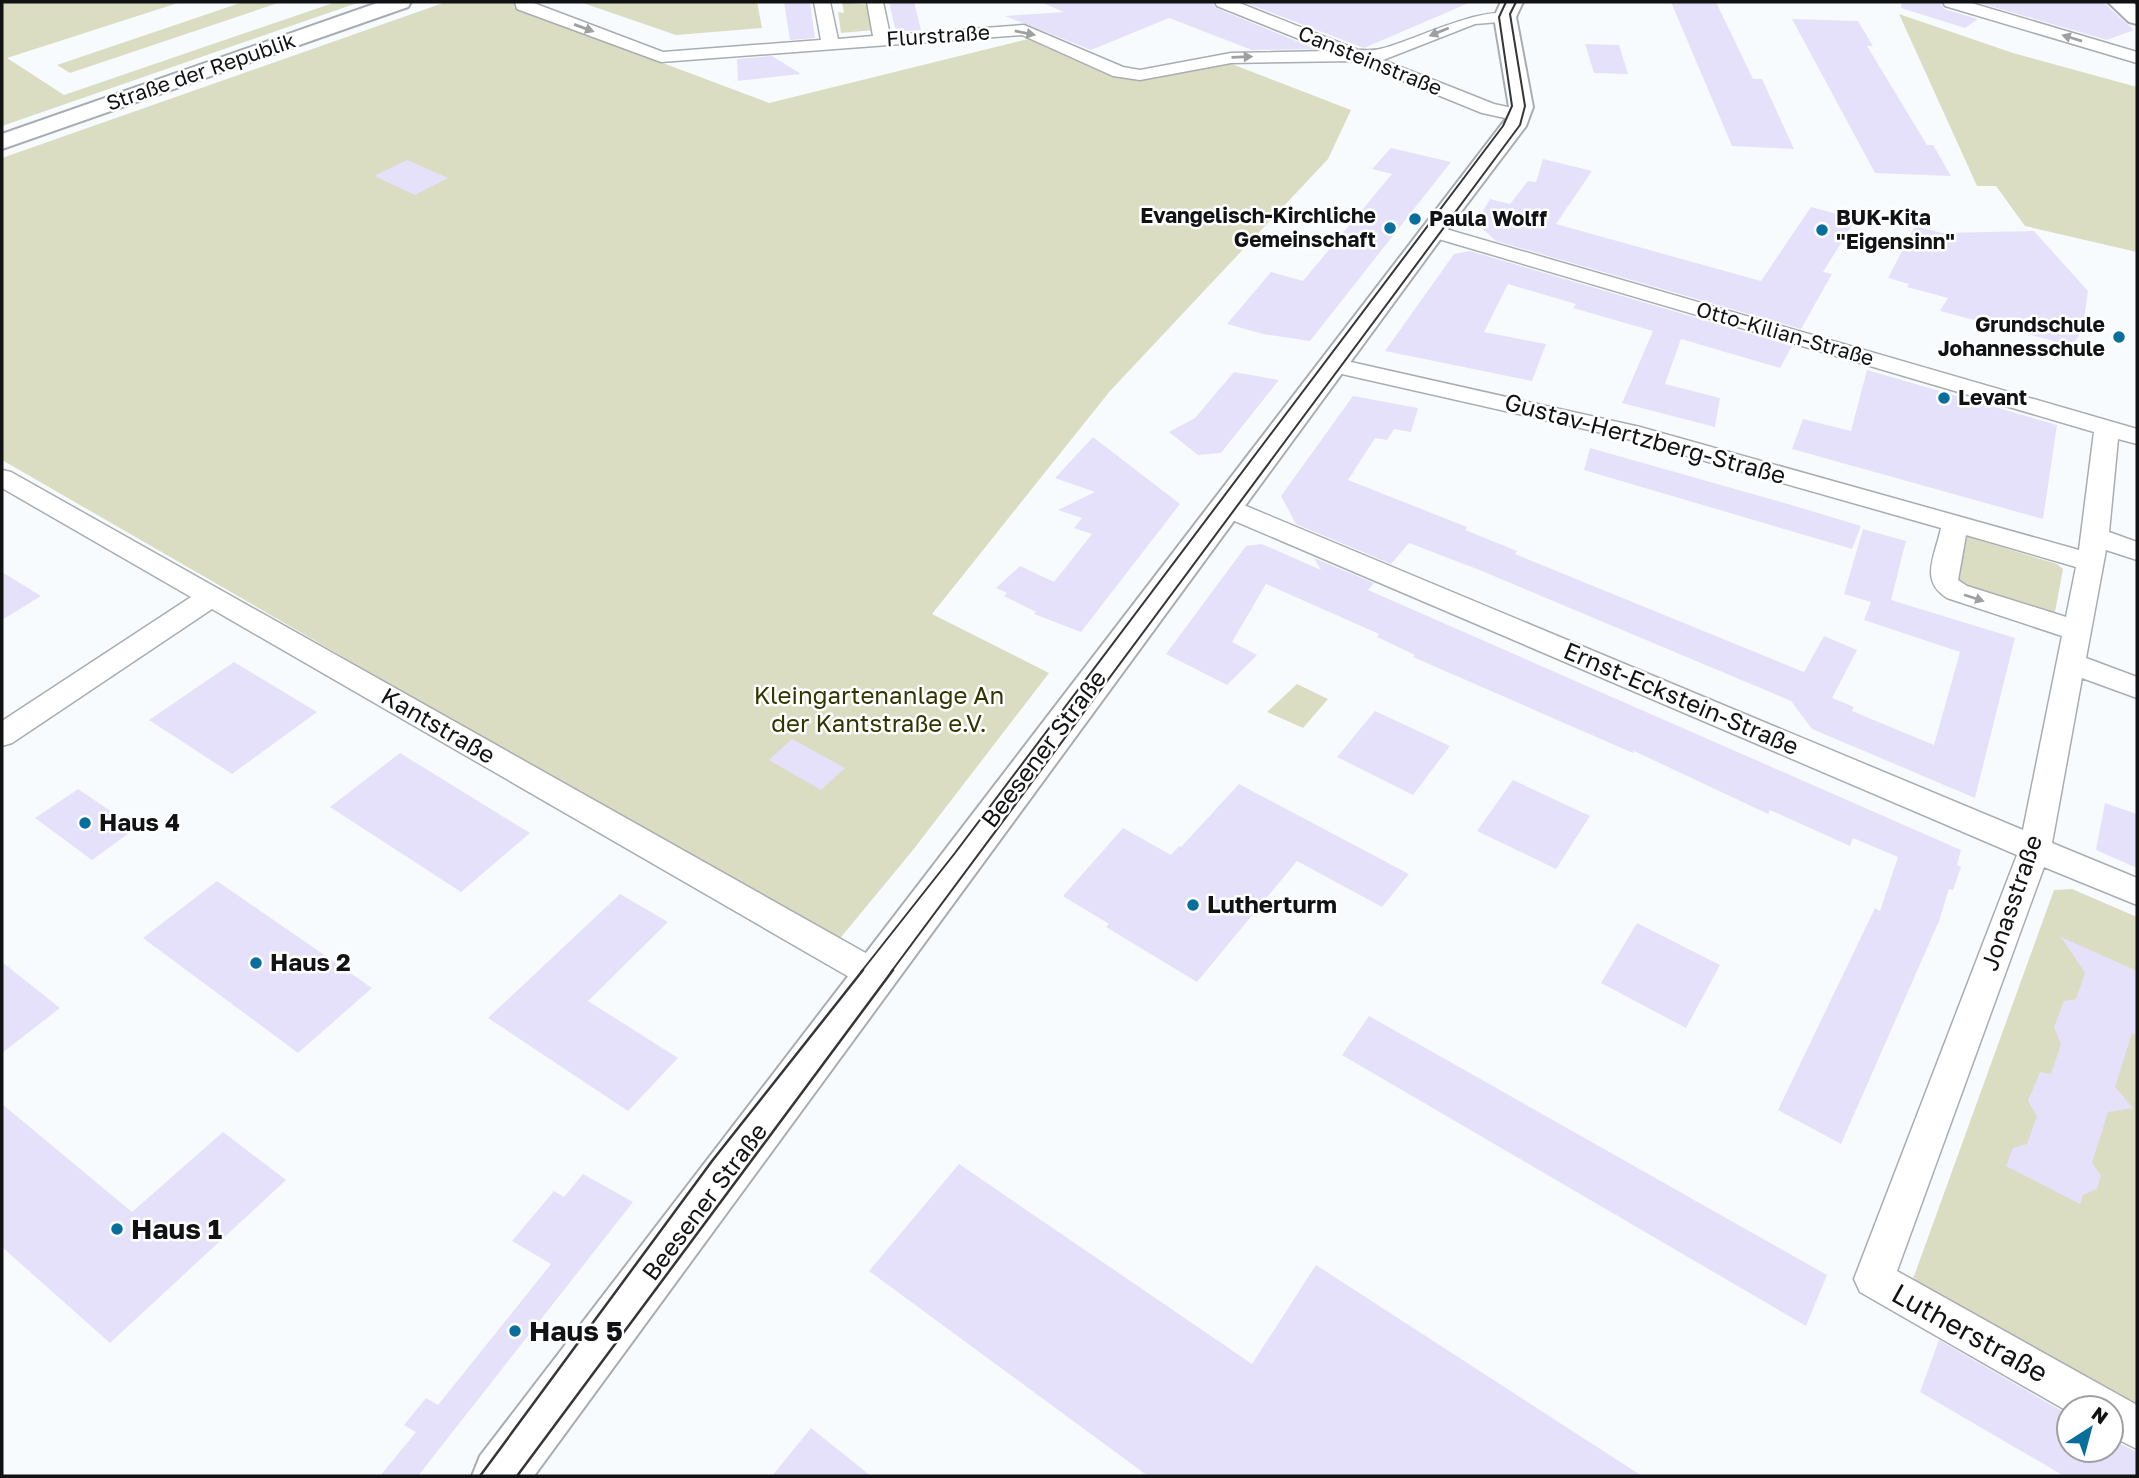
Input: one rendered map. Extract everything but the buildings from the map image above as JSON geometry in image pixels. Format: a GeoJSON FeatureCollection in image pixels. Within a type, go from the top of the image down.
{"type":"FeatureCollection","features":[{"type":"Feature","properties":{"kind":"street","name":"Straße der Republik"},"geometry":{"type":"LineString","coordinates":[[2,142],[400,2]]}},
{"type":"Feature","properties":{"kind":"street","name":"Flurstraße"},"geometry":{"type":"LineString","coordinates":[[523,2],[523,5],[661,57],[1024,30],[1119,72],[1140,75],[1231,58],[1382,55],[1472,19],[1508,10]]}},
{"type":"Feature","properties":{"kind":"street"},"geometry":{"type":"LineString","coordinates":[[822,2],[830,44]]}},
{"type":"Feature","properties":{"kind":"street"},"geometry":{"type":"LineString","coordinates":[[875,2],[882,39]]}},
{"type":"Feature","properties":{"kind":"street","name":"Cansteinstraße"},"geometry":{"type":"LineString","coordinates":[[1223,2],[1489,109],[1519,115]]}},
{"type":"Feature","properties":{"kind":"street"},"geometry":{"type":"LineString","coordinates":[[1951,2],[2137,58]]}},
{"type":"Feature","properties":{"kind":"street"},"geometry":{"type":"LineString","coordinates":[[2119,2],[2137,17]]}},
{"type":"Feature","properties":{"kind":"street"},"geometry":{"type":"LineString","coordinates":[[1508,10],[1521,107],[1519,115]]}},
{"type":"Feature","properties":{"kind":"street","name":"Beesener Straße"},"geometry":{"type":"LineString","coordinates":[[500,1476],[1519,115]]}},
{"type":"Feature","properties":{"kind":"street","name":"Otto-Kilian-Straße"},"geometry":{"type":"LineString","coordinates":[[1432,231],[2137,437]]}},
{"type":"Feature","properties":{"kind":"street","name":"Gustav-Hertzberg-Straße"},"geometry":{"type":"LineString","coordinates":[[1333,365],[1630,432],[1955,525],[2093,550],[2137,551]]}},
{"type":"Feature","properties":{"kind":"street","name":"Jonasstraße"},"geometry":{"type":"LineString","coordinates":[[1874,1279],[2035,849],[2093,550],[2107,428]]}},
{"type":"Feature","properties":{"kind":"street","name":"Kantstraße"},"geometry":{"type":"LineString","coordinates":[[2,478],[875,975]]}},
{"type":"Feature","properties":{"kind":"street","name":"Ernst-Eckstein-Straße"},"geometry":{"type":"LineString","coordinates":[[1225,507],[2137,892]]}},
{"type":"Feature","properties":{"kind":"street"},"geometry":{"type":"LineString","coordinates":[[1955,525],[1944,575],[1945,584],[1957,592],[2077,631]]}},
{"type":"Feature","properties":{"kind":"street"},"geometry":{"type":"LineString","coordinates":[[2,735],[211,597]]}},
{"type":"Feature","properties":{"kind":"street"},"geometry":{"type":"LineString","coordinates":[[2071,663],[2137,688]]}},
{"type":"Feature","properties":{"kind":"street","name":"Lutherstraße"},"geometry":{"type":"LineString","coordinates":[[1874,1279],[2077,1394]]}},
{"type":"Feature","properties":{"kind":"green space"},"geometry":{"type":"Polygon","coordinates":[[[2,2],[181,2],[7,58],[64,95],[336,2],[360,2],[2,126],[2,2]]]}},
{"type":"Feature","properties":{"kind":"green space"},"geometry":{"type":"Polygon","coordinates":[[[243,2],[281,2],[70,73],[57,65],[243,2]]]}},
{"type":"Feature","properties":{"kind":"green space","name":"Kleingartenanlage An der Kantstraße e.V."},"geometry":{"type":"Polygon","coordinates":[[[446,2],[515,2],[514,7],[769,103],[1028,39],[1119,77],[1137,79],[1232,64],[1351,110],[1328,159],[1110,391],[932,614],[1049,673],[913,850],[837,942],[2,460],[2,158],[446,2]]]}},
{"type":"Feature","properties":{"kind":"green space"},"geometry":{"type":"Polygon","coordinates":[[[580,2],[757,2],[762,28],[676,35],[580,2]]]}},
{"type":"Feature","properties":{"kind":"green space"},"geometry":{"type":"Polygon","coordinates":[[[842,2],[870,5],[875,30],[841,33],[838,12],[844,13],[842,2]]]}},
{"type":"Feature","properties":{"kind":"green space"},"geometry":{"type":"Polygon","coordinates":[[[1899,14],[2013,53],[2137,87],[2137,252],[2025,226],[1996,186],[1977,186],[1899,14]]]}},
{"type":"Feature","properties":{"kind":"green space"},"geometry":{"type":"Polygon","coordinates":[[[1965,536],[2057,564],[2063,569],[2055,612],[2047,615],[1971,591],[1954,581],[1965,536]]]}},
{"type":"Feature","properties":{"kind":"green space"},"geometry":{"type":"Polygon","coordinates":[[[1297,684],[1328,699],[1303,728],[1267,712],[1297,684]]]}},
{"type":"Feature","properties":{"kind":"green space"},"geometry":{"type":"Polygon","coordinates":[[[2072,889],[2137,917],[2137,1417],[2125,1410],[2125,1394],[2096,1394],[1909,1290],[2054,890],[2072,889]]]}},
{"type":"Feature","properties":{"kind":"tram line"},"geometry":{"type":"LineString","coordinates":[[861,972],[955,853],[1503,126],[1512,106],[1499,17],[1506,2]]}},
{"type":"Feature","properties":{"kind":"tram line"},"geometry":{"type":"LineString","coordinates":[[891,972],[1520,125],[1525,106],[1510,14],[1516,2]]}},
{"type":"Feature","properties":{"kind":"tram line"},"geometry":{"type":"LineString","coordinates":[[480,1476],[712,1161],[863,970]]}},
{"type":"Feature","properties":{"kind":"tram line"},"geometry":{"type":"LineString","coordinates":[[517,1476],[893,970]]}},
{"type":"Feature","properties":{"kind":"place","name":"Paula Wolff"},"geometry":{"type":"Point","coordinates":[1415,219]}},
{"type":"Feature","properties":{"kind":"place","name":"Evangelisch-Kirchliche Gemeinschaft"},"geometry":{"type":"Point","coordinates":[1390,228]}},
{"type":"Feature","properties":{"kind":"place","name":"BUK-Kita \"Eigensinn\""},"geometry":{"type":"Point","coordinates":[1822,230]}},
{"type":"Feature","properties":{"kind":"place","name":"Grundschule Johannesschule"},"geometry":{"type":"Point","coordinates":[2119,337]}},
{"type":"Feature","properties":{"kind":"place","name":"Levant"},"geometry":{"type":"Point","coordinates":[1944,398]}},
{"type":"Feature","properties":{"kind":"place","name":"Haus 4"},"geometry":{"type":"Point","coordinates":[85,823]}},
{"type":"Feature","properties":{"kind":"place","name":"Lutherturm"},"geometry":{"type":"Point","coordinates":[1193,905]}},
{"type":"Feature","properties":{"kind":"place","name":"Haus 2"},"geometry":{"type":"Point","coordinates":[256,963]}},
{"type":"Feature","properties":{"kind":"place","name":"Haus 1"},"geometry":{"type":"Point","coordinates":[117,1229]}},
{"type":"Feature","properties":{"kind":"place","name":"Haus 5"},"geometry":{"type":"Point","coordinates":[515,1331]}}]}
